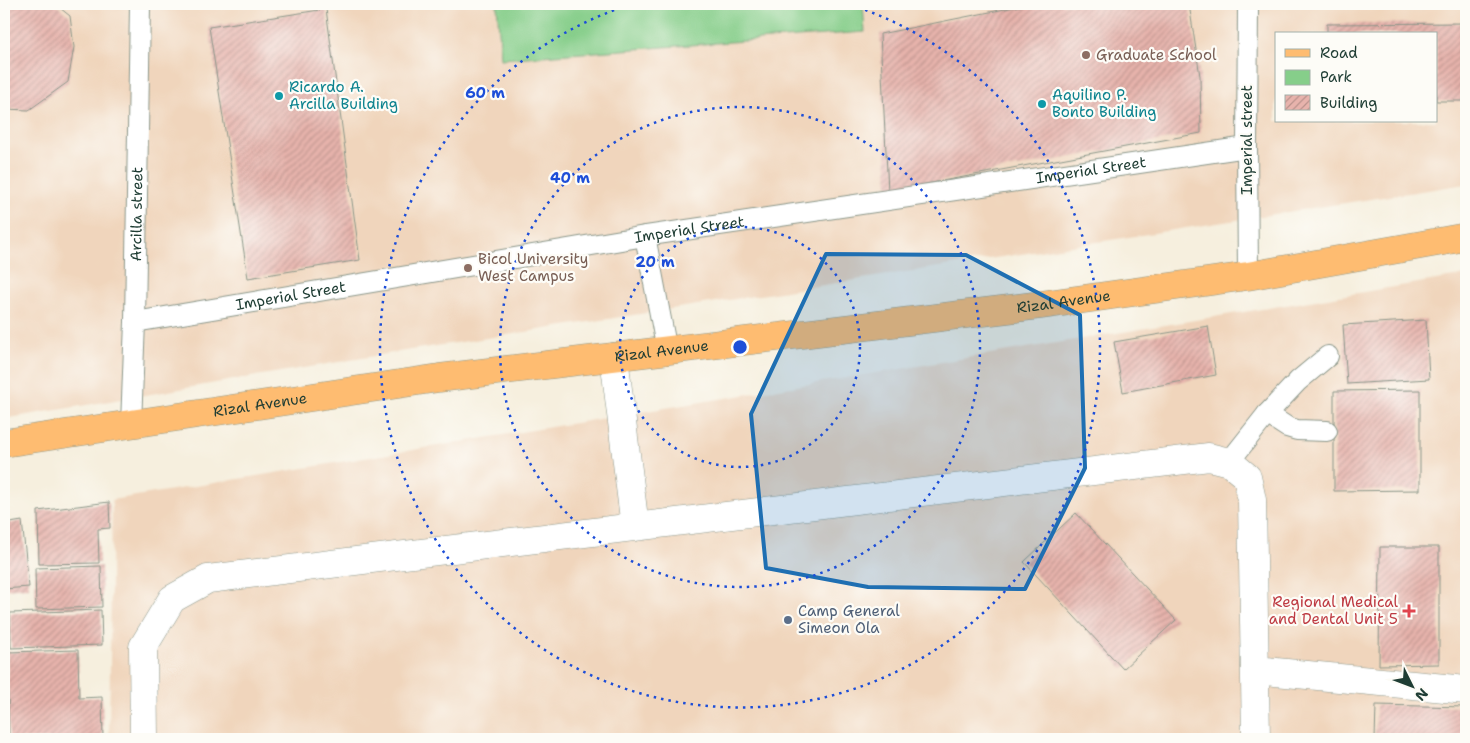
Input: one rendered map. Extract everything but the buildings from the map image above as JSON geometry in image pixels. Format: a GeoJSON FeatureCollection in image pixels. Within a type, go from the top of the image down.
{"type":"FeatureCollection","features":[{"type":"Feature","properties":{"kind":"main road","name":"Rizal Avenue"},"geometry":{"type":"LineString","coordinates":[[4,443],[439,378],[1041,305],[1248,276],[1466,236]]}},
{"type":"Feature","properties":{"kind":"street"},"geometry":{"type":"LineString","coordinates":[[614,357],[635,527]]}},
{"type":"Feature","properties":{"kind":"street"},"geometry":{"type":"LineString","coordinates":[[144,739],[143,647],[172,599],[208,579],[1209,457],[1229,462],[1247,478],[1252,500],[1256,739]]}},
{"type":"Feature","properties":{"kind":"street"},"geometry":{"type":"LineString","coordinates":[[1255,670],[1466,690]]}},
{"type":"Feature","properties":{"kind":"lane","name":"Arcilla street"},"geometry":{"type":"LineString","coordinates":[[131,424],[135,322],[140,4]]}},
{"type":"Feature","properties":{"kind":"lane","name":"Imperial street"},"geometry":{"type":"LineString","coordinates":[[1248,4],[1248,276]]}},
{"type":"Feature","properties":{"kind":"lane","name":"Imperial Street"},"geometry":{"type":"LineString","coordinates":[[135,322],[645,236],[1247,147]]}},
{"type":"Feature","properties":{"kind":"lane"},"geometry":{"type":"LineString","coordinates":[[645,236],[667,351]]}},
{"type":"Feature","properties":{"kind":"lane"},"geometry":{"type":"LineString","coordinates":[[1229,462],[1267,414],[1298,381],[1328,356]]}},
{"type":"Feature","properties":{"kind":"lane"},"geometry":{"type":"LineString","coordinates":[[1267,414],[1286,427],[1297,430],[1327,431]]}},
{"type":"Feature","properties":{"kind":"highlighted area"},"geometry":{"type":"Polygon","coordinates":[[[826,254],[966,255],[1080,315],[1085,468],[1025,589],[868,587],[766,568],[751,414],[826,254]]]}},
{"type":"Feature","properties":{"kind":"shaded area","name":"Bicol University West Campus"},"geometry":{"type":"Polygon","coordinates":[[[4,4],[1466,4],[1466,184],[398,352],[4,419],[4,4]]]}},
{"type":"Feature","properties":{"kind":"shaded area","name":"Camp General Simeon Ola"},"geometry":{"type":"Polygon","coordinates":[[[1466,275],[1466,739],[109,739],[112,500],[1466,275]]]}},
{"type":"Feature","properties":{"kind":"green space"},"geometry":{"type":"Polygon","coordinates":[[[497,4],[863,4],[865,32],[501,59],[497,4]]]}},
{"type":"Feature","properties":{"kind":"place","name":"Graduate School"},"geometry":{"type":"Point","coordinates":[1086,55]}},
{"type":"Feature","properties":{"kind":"place","name":"Ricardo A. Arcilla Building"},"geometry":{"type":"Point","coordinates":[279,96]}},
{"type":"Feature","properties":{"kind":"place","name":"Aquilino P. Bonto Building"},"geometry":{"type":"Point","coordinates":[1042,104]}},
{"type":"Feature","properties":{"kind":"place","name":"Bicol University West Campus"},"geometry":{"type":"Point","coordinates":[468,268]}},
{"type":"Feature","properties":{"kind":"place","name":"Regional Medical and Dental Unit 5"},"geometry":{"type":"Point","coordinates":[1409,611]}},
{"type":"Feature","properties":{"kind":"place","name":"Camp General Simeon Ola"},"geometry":{"type":"Point","coordinates":[788,620]}}]}
